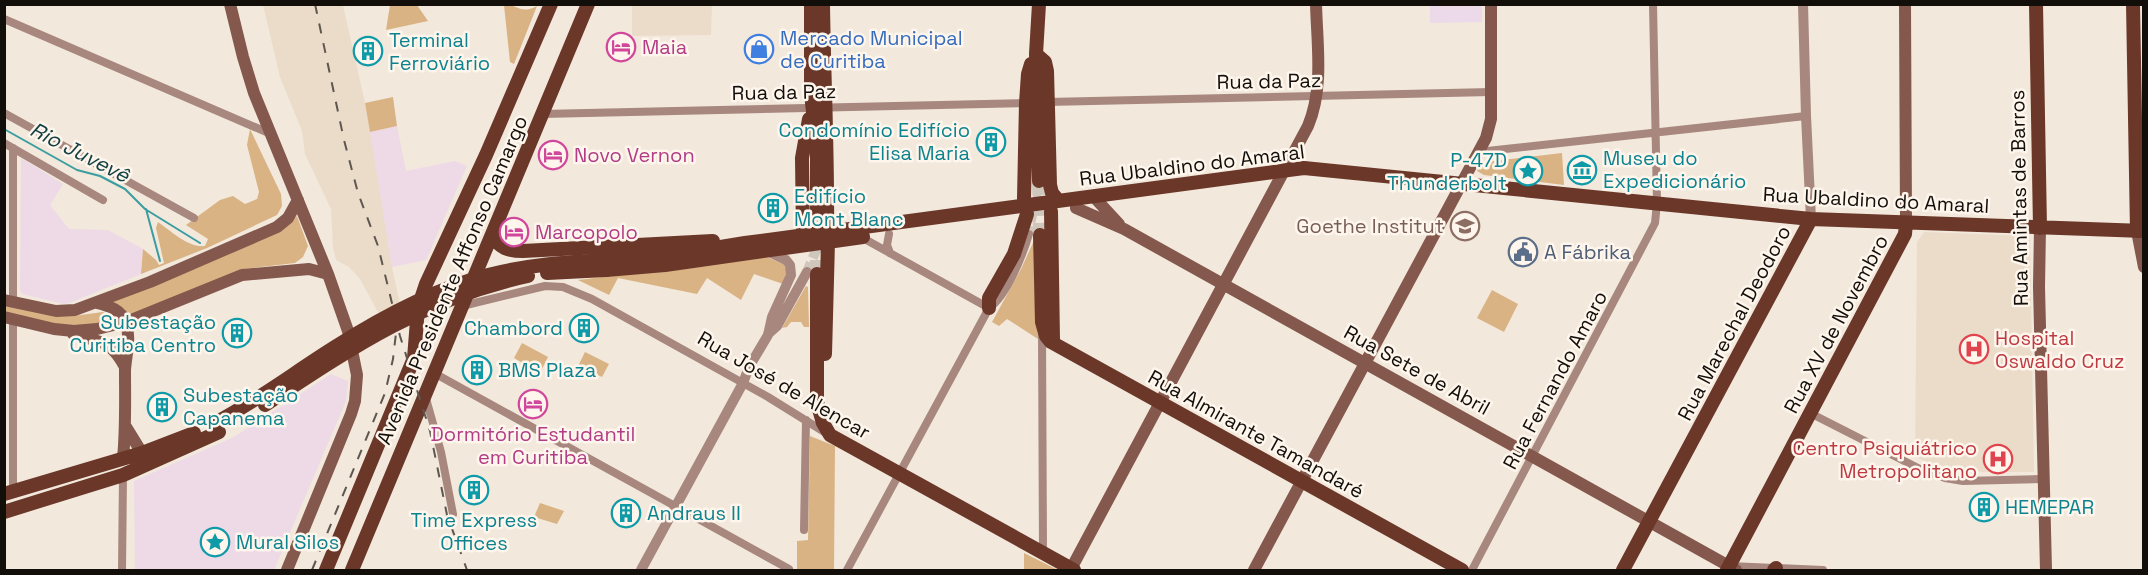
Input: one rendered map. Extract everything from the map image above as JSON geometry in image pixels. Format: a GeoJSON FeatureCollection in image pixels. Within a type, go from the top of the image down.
{"type":"FeatureCollection","features":[{"type":"Feature","properties":{"kind":"main road"},"geometry":{"type":"LineString","coordinates":[[230,4],[248,74],[328,274],[356,363],[357,387],[348,422],[287,570]]}},
{"type":"Feature","properties":{"kind":"main road","name":"Avenida Presidente Affonso Camargo"},"geometry":{"type":"LineString","coordinates":[[326,570],[414,358],[418,308],[429,277],[490,147],[551,4]]}},
{"type":"Feature","properties":{"kind":"main road","name":"Avenida Presidente Affonso Camargo"},"geometry":{"type":"LineString","coordinates":[[352,570],[588,4]]}},
{"type":"Feature","properties":{"kind":"main road"},"geometry":{"type":"LineString","coordinates":[[811,4],[818,108],[828,147],[826,429]]}},
{"type":"Feature","properties":{"kind":"main road"},"geometry":{"type":"LineString","coordinates":[[817,212],[818,108],[823,4]]}},
{"type":"Feature","properties":{"kind":"main road"},"geometry":{"type":"LineString","coordinates":[[989,308],[989,298],[1014,254],[1026,210],[1024,198],[1026,103],[1028,74],[1036,54],[1030,4]]}},
{"type":"Feature","properties":{"kind":"main road"},"geometry":{"type":"LineString","coordinates":[[1039,4],[1036,54],[1039,181]]}},
{"type":"Feature","properties":{"kind":"main road"},"geometry":{"type":"LineString","coordinates":[[1072,570],[1308,126],[1317,96],[1316,4]]}},
{"type":"Feature","properties":{"kind":"main road"},"geometry":{"type":"LineString","coordinates":[[1254,570],[1490,128],[1491,4]]}},
{"type":"Feature","properties":{"kind":"main road","name":"Rua XV de Novembro"},"geometry":{"type":"LineString","coordinates":[[1731,569],[1905,234],[1905,4]]}},
{"type":"Feature","properties":{"kind":"main road","name":"Rua Amintas de Barros"},"geometry":{"type":"LineString","coordinates":[[2036,4],[2039,287],[2046,570]]}},
{"type":"Feature","properties":{"kind":"main road"},"geometry":{"type":"LineString","coordinates":[[2133,4],[2139,79],[2140,231],[2144,267]]}},
{"type":"Feature","properties":{"kind":"main road"},"geometry":{"type":"LineString","coordinates":[[1036,54],[1045,62],[1047,71],[1050,185],[1055,206],[1052,336],[1054,344]]}},
{"type":"Feature","properties":{"kind":"main road"},"geometry":{"type":"LineString","coordinates":[[802,236],[802,158],[818,108]]}},
{"type":"Feature","properties":{"kind":"main road","name":"Rua Ubaldino do Amaral"},"geometry":{"type":"LineString","coordinates":[[606,265],[665,266],[827,238],[1055,206],[1094,197],[1304,168],[1811,219],[2140,231]]}},
{"type":"Feature","properties":{"kind":"main road"},"geometry":{"type":"LineString","coordinates":[[1094,197],[1124,229]]}},
{"type":"Feature","properties":{"kind":"main road"},"geometry":{"type":"LineString","coordinates":[[9,301],[65,312],[97,303],[277,227],[288,218],[298,200]]}},
{"type":"Feature","properties":{"kind":"main road","name":"Rua Ubaldino do Amaral"},"geometry":{"type":"LineString","coordinates":[[1055,206],[1076,208]]}},
{"type":"Feature","properties":{"kind":"main road","name":"Rua Sete de Abril"},"geometry":{"type":"LineString","coordinates":[[1076,208],[1124,229],[1731,569]]}},
{"type":"Feature","properties":{"kind":"main road","name":"Rua Ubaldino do Amaral"},"geometry":{"type":"LineString","coordinates":[[606,265],[802,236],[827,238],[889,234],[1026,210]]}},
{"type":"Feature","properties":{"kind":"main road","name":"Rua Marechal Deodoro"},"geometry":{"type":"LineString","coordinates":[[1623,570],[1811,219]]}},
{"type":"Feature","properties":{"kind":"main road"},"geometry":{"type":"LineString","coordinates":[[1035,234],[1043,329],[1054,344]]}},
{"type":"Feature","properties":{"kind":"main road"},"geometry":{"type":"LineString","coordinates":[[492,235],[501,247],[523,251],[684,242],[745,243]]}},
{"type":"Feature","properties":{"kind":"main road"},"geometry":{"type":"LineString","coordinates":[[4,512],[123,476],[217,428],[243,408],[346,340],[389,316],[440,292],[486,276],[517,269],[561,262],[606,265]]}},
{"type":"Feature","properties":{"kind":"main road"},"geometry":{"type":"LineString","coordinates":[[54,329],[85,331],[126,322],[242,275],[309,269],[328,274]]}},
{"type":"Feature","properties":{"kind":"main road"},"geometry":{"type":"LineString","coordinates":[[812,273],[817,402],[826,429]]}},
{"type":"Feature","properties":{"kind":"main road"},"geometry":{"type":"LineString","coordinates":[[97,303],[113,308],[126,322],[128,344],[125,367],[126,426],[123,458]]}},
{"type":"Feature","properties":{"kind":"main road"},"geometry":{"type":"LineString","coordinates":[[9,318],[107,344],[117,352],[125,367]]}},
{"type":"Feature","properties":{"kind":"main road","name":"Rua Almirante Tamandaré"},"geometry":{"type":"LineString","coordinates":[[1054,344],[1462,570]]}},
{"type":"Feature","properties":{"kind":"main road"},"geometry":{"type":"LineString","coordinates":[[126,426],[142,453]]}},
{"type":"Feature","properties":{"kind":"main road"},"geometry":{"type":"LineString","coordinates":[[9,492],[142,453],[217,428]]}},
{"type":"Feature","properties":{"kind":"main road","name":"Rua José de Alencar"},"geometry":{"type":"LineString","coordinates":[[826,429],[899,474],[1072,570]]}},
{"type":"Feature","properties":{"kind":"street","name":"Rua Fernando Amaro"},"geometry":{"type":"LineString","coordinates":[[1472,570],[1652,233],[1657,203],[1653,4]]}},
{"type":"Feature","properties":{"kind":"street","name":"Rua Marechal Deodoro"},"geometry":{"type":"LineString","coordinates":[[1803,4],[1811,219]]}},
{"type":"Feature","properties":{"kind":"street"},"geometry":{"type":"LineString","coordinates":[[4,19],[272,134]]}},
{"type":"Feature","properties":{"kind":"street","name":"Rua da Paz"},"geometry":{"type":"LineString","coordinates":[[1047,102],[1491,92]]}},
{"type":"Feature","properties":{"kind":"street","name":"Rua da Paz"},"geometry":{"type":"LineString","coordinates":[[542,114],[1026,103]]}},
{"type":"Feature","properties":{"kind":"street"},"geometry":{"type":"LineString","coordinates":[[4,113],[194,218]]}},
{"type":"Feature","properties":{"kind":"street"},"geometry":{"type":"LineString","coordinates":[[1478,152],[1806,116]]}},
{"type":"Feature","properties":{"kind":"street"},"geometry":{"type":"LineString","coordinates":[[9,301],[9,146],[103,200]]}},
{"type":"Feature","properties":{"kind":"street"},"geometry":{"type":"LineString","coordinates":[[889,234],[887,245],[890,253]]}},
{"type":"Feature","properties":{"kind":"street"},"geometry":{"type":"LineString","coordinates":[[847,570],[989,308],[997,303],[1035,234]]}},
{"type":"Feature","properties":{"kind":"street"},"geometry":{"type":"LineString","coordinates":[[861,237],[989,308]]}},
{"type":"Feature","properties":{"kind":"street"},"geometry":{"type":"LineString","coordinates":[[767,250],[786,260],[790,265],[791,275],[772,317],[768,335]]}},
{"type":"Feature","properties":{"kind":"street"},"geometry":{"type":"LineString","coordinates":[[641,570],[747,385],[749,367],[768,335],[777,326],[812,273]]}},
{"type":"Feature","properties":{"kind":"street","name":"Rua José de Alencar"},"geometry":{"type":"LineString","coordinates":[[462,306],[545,286],[569,288],[826,429]]}},
{"type":"Feature","properties":{"kind":"street"},"geometry":{"type":"LineString","coordinates":[[9,318],[9,492]]}},
{"type":"Feature","properties":{"kind":"street"},"geometry":{"type":"LineString","coordinates":[[1042,322],[1043,553]]}},
{"type":"Feature","properties":{"kind":"street"},"geometry":{"type":"LineString","coordinates":[[1042,354],[1054,344]]}},
{"type":"Feature","properties":{"kind":"street"},"geometry":{"type":"LineString","coordinates":[[434,373],[789,569]]}},
{"type":"Feature","properties":{"kind":"street"},"geometry":{"type":"LineString","coordinates":[[425,394],[441,452],[453,514]]}},
{"type":"Feature","properties":{"kind":"street"},"geometry":{"type":"LineString","coordinates":[[1810,413],[1932,475],[1963,481],[2044,479]]}},
{"type":"Feature","properties":{"kind":"street"},"geometry":{"type":"LineString","coordinates":[[804,530],[806,420]]}},
{"type":"Feature","properties":{"kind":"street"},"geometry":{"type":"LineString","coordinates":[[122,570],[123,476]]}},
{"type":"Feature","properties":{"kind":"street"},"geometry":{"type":"LineString","coordinates":[[1731,569],[1823,570]]}},
{"type":"Feature","properties":{"kind":"shaded area"},"geometry":{"type":"Polygon","coordinates":[[[263,5],[343,5],[380,180],[392,267],[400,304],[379,314],[360,279],[349,267],[336,260],[333,248],[331,209],[305,154],[302,131],[280,77],[263,5]]]}},
{"type":"Feature","properties":{"kind":"shaded area"},"geometry":{"type":"Polygon","coordinates":[[[390,5],[417,5],[428,21],[386,30],[390,5]]]}},
{"type":"Feature","properties":{"kind":"shaded area"},"geometry":{"type":"Polygon","coordinates":[[[504,5],[527,10],[537,6],[514,64],[510,62],[504,5]]]}},
{"type":"Feature","properties":{"kind":"shaded area"},"geometry":{"type":"Polygon","coordinates":[[[632,5],[712,5],[711,35],[632,36],[632,5]]]}},
{"type":"Feature","properties":{"kind":"shaded area"},"geometry":{"type":"Polygon","coordinates":[[[1430,5],[1482,5],[1482,22],[1430,23],[1430,5]]]}},
{"type":"Feature","properties":{"kind":"shaded area"},"geometry":{"type":"Polygon","coordinates":[[[393,97],[397,126],[370,132],[365,103],[393,97]]]}},
{"type":"Feature","properties":{"kind":"shaded area"},"geometry":{"type":"Polygon","coordinates":[[[397,126],[406,171],[455,161],[467,166],[426,260],[392,267],[370,132],[397,126]]]}},
{"type":"Feature","properties":{"kind":"shaded area"},"geometry":{"type":"Polygon","coordinates":[[[250,129],[281,194],[282,206],[277,215],[207,248],[141,274],[143,249],[159,265],[164,263],[156,228],[158,222],[186,242],[205,246],[208,239],[186,225],[220,200],[233,196],[245,204],[257,199],[259,192],[247,145],[250,129]]]}},
{"type":"Feature","properties":{"kind":"shaded area"},"geometry":{"type":"Polygon","coordinates":[[[1562,153],[1564,185],[1484,175],[1477,171],[1484,162],[1562,153]]]}},
{"type":"Feature","properties":{"kind":"shaded area"},"geometry":{"type":"Polygon","coordinates":[[[21,158],[63,184],[50,205],[69,229],[108,230],[143,249],[141,274],[64,304],[22,294],[20,290],[21,158]]]}},
{"type":"Feature","properties":{"kind":"shaded area"},"geometry":{"type":"Polygon","coordinates":[[[297,216],[308,246],[303,257],[295,263],[243,269],[128,316],[112,302],[290,222],[297,216]]]}},
{"type":"Feature","properties":{"kind":"shaded area","name":"Hospital Oswaldo Cruz"},"geometry":{"type":"Polygon","coordinates":[[[1924,232],[2030,236],[2034,472],[1950,472],[1915,457],[1917,242],[1924,232]]]}},
{"type":"Feature","properties":{"kind":"shaded area"},"geometry":{"type":"Polygon","coordinates":[[[1037,234],[1038,339],[1007,319],[999,326],[992,322],[1037,234]]]}},
{"type":"Feature","properties":{"kind":"shaded area"},"geometry":{"type":"Polygon","coordinates":[[[767,257],[783,264],[787,270],[783,284],[754,274],[741,300],[707,278],[697,294],[618,278],[609,295],[578,280],[767,257]]]}},
{"type":"Feature","properties":{"kind":"shaded area"},"geometry":{"type":"Polygon","coordinates":[[[806,286],[808,287],[809,327],[804,327],[801,322],[791,322],[787,327],[782,328],[806,286]]]}},
{"type":"Feature","properties":{"kind":"shaded area"},"geometry":{"type":"Polygon","coordinates":[[[1492,290],[1518,304],[1504,332],[1477,318],[1492,290]]]}},
{"type":"Feature","properties":{"kind":"shaded area"},"geometry":{"type":"Polygon","coordinates":[[[5,304],[73,316],[103,312],[108,315],[109,322],[77,327],[5,315],[5,304]]]}},
{"type":"Feature","properties":{"kind":"shaded area"},"geometry":{"type":"Polygon","coordinates":[[[522,343],[548,357],[540,373],[514,358],[522,343]]]}},
{"type":"Feature","properties":{"kind":"shaded area"},"geometry":{"type":"Polygon","coordinates":[[[585,352],[609,364],[602,377],[578,366],[585,352]]]}},
{"type":"Feature","properties":{"kind":"shaded area"},"geometry":{"type":"Polygon","coordinates":[[[331,374],[348,381],[346,401],[274,570],[135,570],[134,481],[234,437],[331,374]]]}},
{"type":"Feature","properties":{"kind":"shaded area"},"geometry":{"type":"Polygon","coordinates":[[[810,436],[835,446],[834,570],[797,570],[797,541],[808,540],[810,436]]]}},
{"type":"Feature","properties":{"kind":"shaded area"},"geometry":{"type":"Polygon","coordinates":[[[540,503],[564,511],[557,524],[534,517],[540,503]]]}},
{"type":"Feature","properties":{"kind":"shaded area"},"geometry":{"type":"Polygon","coordinates":[[[1024,553],[1058,570],[1024,570],[1024,553]]]}},
{"type":"Feature","properties":{"kind":"waterway","name":"Rio Juvevê"},"geometry":{"type":"LineString","coordinates":[[4,129],[77,170],[100,176],[125,189],[145,209],[200,243]]}},
{"type":"Feature","properties":{"kind":"waterway"},"geometry":{"type":"LineString","coordinates":[[146,209],[160,261]]}},
{"type":"Feature","properties":{"kind":"tunnel"},"geometry":{"type":"LineString","coordinates":[[1039,181],[1040,235]]}},
{"type":"Feature","properties":{"kind":"tunnel"},"geometry":{"type":"LineString","coordinates":[[1029,234],[1039,187]]}},
{"type":"Feature","properties":{"kind":"tunnel"},"geometry":{"type":"LineString","coordinates":[[817,212],[817,274]]}},
{"type":"Feature","properties":{"kind":"tunnel"},"geometry":{"type":"LineString","coordinates":[[807,272],[817,248]]}},
{"type":"Feature","properties":{"kind":"railway"},"geometry":{"type":"LineString","coordinates":[[315,4],[344,140],[358,193],[378,246],[400,336],[430,431],[447,515],[467,570]]}},
{"type":"Feature","properties":{"kind":"railway"},"geometry":{"type":"LineString","coordinates":[[312,570],[385,393],[396,333]]}},
{"type":"Feature","properties":{"kind":"place","name":"Maia"},"geometry":{"type":"Point","coordinates":[621,47]}},
{"type":"Feature","properties":{"kind":"place","name":"Mercado Municipal de Curitiba"},"geometry":{"type":"Point","coordinates":[759,49]}},
{"type":"Feature","properties":{"kind":"place","name":"Terminal Ferroviário"},"geometry":{"type":"Point","coordinates":[368,51]}},
{"type":"Feature","properties":{"kind":"place","name":"Condomínio Edifício Elisa Maria"},"geometry":{"type":"Point","coordinates":[991,142]}},
{"type":"Feature","properties":{"kind":"place","name":"Novo Vernon"},"geometry":{"type":"Point","coordinates":[553,155]}},
{"type":"Feature","properties":{"kind":"place","name":"Museu do Expedicionário"},"geometry":{"type":"Point","coordinates":[1582,170]}},
{"type":"Feature","properties":{"kind":"place","name":"P-47D Thunderbolt"},"geometry":{"type":"Point","coordinates":[1528,171]}},
{"type":"Feature","properties":{"kind":"place","name":"Edifício Mont Blanc"},"geometry":{"type":"Point","coordinates":[773,208]}},
{"type":"Feature","properties":{"kind":"place","name":"Goethe Institut"},"geometry":{"type":"Point","coordinates":[1465,226]}},
{"type":"Feature","properties":{"kind":"place","name":"Marcopolo"},"geometry":{"type":"Point","coordinates":[514,232]}},
{"type":"Feature","properties":{"kind":"place","name":"A Fábrika"},"geometry":{"type":"Point","coordinates":[1523,252]}},
{"type":"Feature","properties":{"kind":"place","name":"Chambord"},"geometry":{"type":"Point","coordinates":[584,328]}},
{"type":"Feature","properties":{"kind":"place","name":"Subestação Curitiba Centro"},"geometry":{"type":"Point","coordinates":[237,333]}},
{"type":"Feature","properties":{"kind":"place","name":"Hospital Oswaldo Cruz"},"geometry":{"type":"Point","coordinates":[1974,349]}},
{"type":"Feature","properties":{"kind":"place","name":"BMS Plaza"},"geometry":{"type":"Point","coordinates":[477,370]}},
{"type":"Feature","properties":{"kind":"place","name":"Dormitório Estudantil em Curitiba"},"geometry":{"type":"Point","coordinates":[533,404]}},
{"type":"Feature","properties":{"kind":"place","name":"Subestação Capanema"},"geometry":{"type":"Point","coordinates":[162,407]}},
{"type":"Feature","properties":{"kind":"place","name":"Centro Psiquiátrico Metropolitano"},"geometry":{"type":"Point","coordinates":[1998,459]}},
{"type":"Feature","properties":{"kind":"place","name":"Time Express Offices"},"geometry":{"type":"Point","coordinates":[474,490]}},
{"type":"Feature","properties":{"kind":"place","name":"HEMEPAR"},"geometry":{"type":"Point","coordinates":[1984,507]}},
{"type":"Feature","properties":{"kind":"place","name":"Andraus II"},"geometry":{"type":"Point","coordinates":[626,513]}},
{"type":"Feature","properties":{"kind":"place","name":"Mural Silos"},"geometry":{"type":"Point","coordinates":[215,542]}}]}
